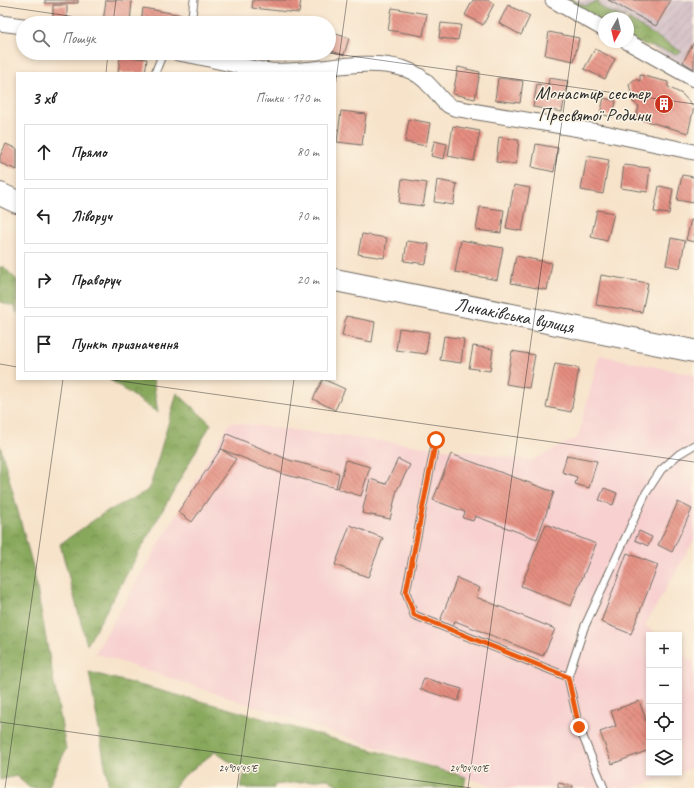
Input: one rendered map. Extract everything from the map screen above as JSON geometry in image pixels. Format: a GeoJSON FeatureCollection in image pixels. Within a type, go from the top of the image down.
{"type":"FeatureCollection","features":[{"type":"Feature","properties":{"kind":"main road"},"geometry":{"type":"LineString","coordinates":[[0,194],[16,202]]}},
{"type":"Feature","properties":{"kind":"main road","name":"Личаківська вулиця"},"geometry":{"type":"LineString","coordinates":[[336,280],[694,351]]}},
{"type":"Feature","properties":{"kind":"street"},"geometry":{"type":"LineString","coordinates":[[552,0],[598,26]]}},
{"type":"Feature","properties":{"kind":"street"},"geometry":{"type":"LineString","coordinates":[[0,23],[16,25]]}},
{"type":"Feature","properties":{"kind":"street"},"geometry":{"type":"LineString","coordinates":[[634,45],[694,79]]}},
{"type":"Feature","properties":{"kind":"street"},"geometry":{"type":"LineString","coordinates":[[219,60],[270,70],[294,71],[323,66],[388,66],[406,70],[418,76],[430,85],[445,105],[454,108],[608,134],[694,152]]}},
{"type":"Feature","properties":{"kind":"lane"},"geometry":{"type":"LineString","coordinates":[[192,16],[194,0]]}},
{"type":"Feature","properties":{"kind":"lane"},"geometry":{"type":"LineString","coordinates":[[155,72],[160,60]]}},
{"type":"Feature","properties":{"kind":"lane"},"geometry":{"type":"LineString","coordinates":[[436,440],[406,592],[414,615],[568,677]]}},
{"type":"Feature","properties":{"kind":"lane"},"geometry":{"type":"LineString","coordinates":[[604,788],[579,727],[568,677],[584,628],[646,493],[661,470],[679,454],[694,445]]}},
{"type":"Feature","properties":{"kind":"shaded area"},"geometry":{"type":"Polygon","coordinates":[[[570,0],[694,0],[694,73],[634,38],[634,12],[598,12],[598,15],[570,0]]]}},
{"type":"Feature","properties":{"kind":"shaded area"},"geometry":{"type":"Polygon","coordinates":[[[599,355],[694,375],[694,540],[645,625],[653,632],[646,632],[646,776],[669,776],[635,788],[498,788],[95,653],[230,422],[533,460],[578,437],[599,355]]]}},
{"type":"Feature","properties":{"kind":"shaded area"},"geometry":{"type":"Polygon","coordinates":[[[682,654],[694,663],[694,767],[682,772],[682,654]]]}},
{"type":"Feature","properties":{"kind":"green space"},"geometry":{"type":"Polygon","coordinates":[[[552,0],[572,0],[586,6],[599,0],[598,4],[610,12],[598,12],[598,25],[552,0]]]}},
{"type":"Feature","properties":{"kind":"green space"},"geometry":{"type":"Polygon","coordinates":[[[634,23],[682,52],[677,54],[634,42],[634,23]]]}},
{"type":"Feature","properties":{"kind":"green space"},"geometry":{"type":"Polygon","coordinates":[[[0,267],[4,267],[16,279],[16,310],[15,307],[0,302],[0,267]]]}},
{"type":"Feature","properties":{"kind":"green space"},"geometry":{"type":"Polygon","coordinates":[[[110,380],[153,380],[158,413],[110,380]]]}},
{"type":"Feature","properties":{"kind":"green space"},"geometry":{"type":"Polygon","coordinates":[[[177,393],[211,424],[87,645],[60,544],[104,513],[149,490],[177,393]]]}},
{"type":"Feature","properties":{"kind":"green space"},"geometry":{"type":"Polygon","coordinates":[[[0,445],[33,567],[66,749],[48,788],[30,788],[16,776],[0,780],[0,445]]]}},
{"type":"Feature","properties":{"kind":"green space"},"geometry":{"type":"Polygon","coordinates":[[[89,672],[219,706],[466,777],[464,788],[342,788],[328,779],[274,785],[274,788],[240,788],[245,772],[215,752],[181,778],[174,788],[109,788],[89,672]]]}},
{"type":"Feature","properties":{"kind":"building"},"geometry":{"type":"Polygon","coordinates":[[[45,0],[78,0],[78,3],[45,3],[45,0]]]}},
{"type":"Feature","properties":{"kind":"building"},"geometry":{"type":"Polygon","coordinates":[[[106,0],[132,0],[131,16],[104,16],[106,0]]]}},
{"type":"Feature","properties":{"kind":"building"},"geometry":{"type":"Polygon","coordinates":[[[253,0],[301,0],[299,13],[252,8],[253,0]]]}},
{"type":"Feature","properties":{"kind":"building"},"geometry":{"type":"Polygon","coordinates":[[[473,0],[488,0],[494,4],[483,25],[465,15],[473,0]]]}},
{"type":"Feature","properties":{"kind":"building"},"geometry":{"type":"Polygon","coordinates":[[[608,0],[671,0],[656,26],[634,14],[634,12],[630,12],[608,0]]]}},
{"type":"Feature","properties":{"kind":"building"},"geometry":{"type":"Polygon","coordinates":[[[53,5],[67,5],[67,16],[53,16],[53,5]]]}},
{"type":"Feature","properties":{"kind":"building"},"geometry":{"type":"Polygon","coordinates":[[[508,5],[530,16],[521,35],[499,23],[508,5]]]}},
{"type":"Feature","properties":{"kind":"building"},"geometry":{"type":"Polygon","coordinates":[[[143,8],[182,15],[182,16],[142,16],[143,8]]]}},
{"type":"Feature","properties":{"kind":"building"},"geometry":{"type":"Polygon","coordinates":[[[392,8],[427,14],[423,36],[388,30],[392,8]]]}},
{"type":"Feature","properties":{"kind":"building"},"geometry":{"type":"Polygon","coordinates":[[[441,23],[461,25],[458,40],[439,38],[441,23]]]}},
{"type":"Feature","properties":{"kind":"building"},"geometry":{"type":"Polygon","coordinates":[[[549,32],[579,38],[574,61],[545,55],[549,32]]]}},
{"type":"Feature","properties":{"kind":"building"},"geometry":{"type":"Polygon","coordinates":[[[336,34],[349,38],[344,55],[336,52],[336,34]]]}},
{"type":"Feature","properties":{"kind":"building"},"geometry":{"type":"Polygon","coordinates":[[[694,42],[694,69],[683,62],[694,42]]]}},
{"type":"Feature","properties":{"kind":"building"},"geometry":{"type":"Polygon","coordinates":[[[595,49],[615,59],[605,79],[584,69],[595,49]]]}},
{"type":"Feature","properties":{"kind":"building"},"geometry":{"type":"Polygon","coordinates":[[[120,60],[147,60],[145,72],[118,72],[120,60]]]}},
{"type":"Feature","properties":{"kind":"building"},"geometry":{"type":"Polygon","coordinates":[[[458,67],[480,72],[475,99],[453,94],[458,67]]]}},
{"type":"Feature","properties":{"kind":"building","name":"Монастир сестер Пресвятої Родини"},"geometry":{"type":"Polygon","coordinates":[[[640,75],[668,82],[668,87],[682,94],[694,107],[688,133],[636,118],[639,106],[633,102],[629,84],[635,79],[640,81],[640,75]]]}},
{"type":"Feature","properties":{"kind":"building"},"geometry":{"type":"Polygon","coordinates":[[[498,78],[523,81],[520,103],[495,100],[498,78]]]}},
{"type":"Feature","properties":{"kind":"building"},"geometry":{"type":"Polygon","coordinates":[[[549,78],[568,81],[562,112],[533,107],[537,84],[548,86],[549,78]]]}},
{"type":"Feature","properties":{"kind":"building"},"geometry":{"type":"Polygon","coordinates":[[[604,98],[616,101],[613,117],[600,114],[604,98]]]}},
{"type":"Feature","properties":{"kind":"building"},"geometry":{"type":"Polygon","coordinates":[[[341,111],[366,114],[362,145],[337,142],[341,111]]]}},
{"type":"Feature","properties":{"kind":"building"},"geometry":{"type":"Polygon","coordinates":[[[409,119],[430,123],[426,146],[405,142],[409,119]]]}},
{"type":"Feature","properties":{"kind":"building"},"geometry":{"type":"Polygon","coordinates":[[[453,126],[480,131],[474,161],[448,156],[453,126]]]}},
{"type":"Feature","properties":{"kind":"building"},"geometry":{"type":"Polygon","coordinates":[[[499,137],[519,140],[516,164],[496,162],[499,137]]]}},
{"type":"Feature","properties":{"kind":"building"},"geometry":{"type":"Polygon","coordinates":[[[434,141],[447,144],[444,159],[431,156],[434,141]]]}},
{"type":"Feature","properties":{"kind":"building"},"geometry":{"type":"Polygon","coordinates":[[[6,144],[16,149],[16,170],[0,163],[0,156],[6,144]]]}},
{"type":"Feature","properties":{"kind":"building"},"geometry":{"type":"Polygon","coordinates":[[[536,144],[558,148],[554,172],[532,167],[536,144]]]}},
{"type":"Feature","properties":{"kind":"building"},"geometry":{"type":"Polygon","coordinates":[[[587,156],[609,160],[603,194],[581,190],[587,156]]]}},
{"type":"Feature","properties":{"kind":"building"},"geometry":{"type":"Polygon","coordinates":[[[624,165],[650,168],[647,192],[621,188],[624,165]]]}},
{"type":"Feature","properties":{"kind":"building"},"geometry":{"type":"Polygon","coordinates":[[[682,175],[694,177],[694,203],[677,200],[682,175]]]}},
{"type":"Feature","properties":{"kind":"building"},"geometry":{"type":"Polygon","coordinates":[[[402,179],[427,183],[423,206],[399,203],[402,179]]]}},
{"type":"Feature","properties":{"kind":"building"},"geometry":{"type":"Polygon","coordinates":[[[437,180],[457,184],[453,205],[434,202],[437,180]]]}},
{"type":"Feature","properties":{"kind":"building"},"geometry":{"type":"Polygon","coordinates":[[[514,185],[530,188],[522,231],[506,228],[514,185]]]}},
{"type":"Feature","properties":{"kind":"building"},"geometry":{"type":"Polygon","coordinates":[[[659,186],[673,189],[669,214],[654,212],[659,186]]]}},
{"type":"Feature","properties":{"kind":"building"},"geometry":{"type":"Polygon","coordinates":[[[480,207],[504,210],[501,233],[476,230],[480,207]]]}},
{"type":"Feature","properties":{"kind":"building"},"geometry":{"type":"Polygon","coordinates":[[[597,210],[614,213],[607,241],[591,237],[597,210]]]}},
{"type":"Feature","properties":{"kind":"building"},"geometry":{"type":"Polygon","coordinates":[[[691,220],[694,221],[694,242],[686,240],[691,220]]]}},
{"type":"Feature","properties":{"kind":"building"},"geometry":{"type":"Polygon","coordinates":[[[362,234],[387,238],[384,258],[358,254],[362,234]]]}},
{"type":"Feature","properties":{"kind":"building"},"geometry":{"type":"Polygon","coordinates":[[[671,238],[685,241],[680,268],[666,265],[671,238]]]}},
{"type":"Feature","properties":{"kind":"building"},"geometry":{"type":"Polygon","coordinates":[[[461,240],[503,248],[497,280],[455,272],[461,240]]]}},
{"type":"Feature","properties":{"kind":"building"},"geometry":{"type":"Polygon","coordinates":[[[407,241],[429,244],[426,264],[404,261],[407,241]]]}},
{"type":"Feature","properties":{"kind":"building"},"geometry":{"type":"Polygon","coordinates":[[[516,256],[552,263],[547,290],[511,283],[516,256]]]}},
{"type":"Feature","properties":{"kind":"building"},"geometry":{"type":"Polygon","coordinates":[[[601,275],[648,283],[642,312],[596,305],[601,275]]]}},
{"type":"Feature","properties":{"kind":"building"},"geometry":{"type":"Polygon","coordinates":[[[346,316],[375,322],[372,342],[342,336],[346,316]]]}},
{"type":"Feature","properties":{"kind":"building"},"geometry":{"type":"Polygon","coordinates":[[[399,328],[429,332],[426,354],[396,350],[399,328]]]}},
{"type":"Feature","properties":{"kind":"building"},"geometry":{"type":"Polygon","coordinates":[[[444,336],[464,339],[461,363],[440,360],[444,336]]]}},
{"type":"Feature","properties":{"kind":"building"},"geometry":{"type":"Polygon","coordinates":[[[473,346],[493,349],[490,371],[469,368],[473,346]]]}},
{"type":"Feature","properties":{"kind":"building"},"geometry":{"type":"Polygon","coordinates":[[[512,351],[535,355],[529,388],[506,384],[512,351]]]}},
{"type":"Feature","properties":{"kind":"building"},"geometry":{"type":"Polygon","coordinates":[[[555,364],[579,368],[571,412],[546,407],[555,364]]]}},
{"type":"Feature","properties":{"kind":"building"},"geometry":{"type":"Polygon","coordinates":[[[322,380],[345,389],[335,410],[313,399],[322,380]]]}},
{"type":"Feature","properties":{"kind":"building"},"geometry":{"type":"Polygon","coordinates":[[[227,434],[289,460],[339,473],[336,488],[283,474],[221,449],[227,434]]]}},
{"type":"Feature","properties":{"kind":"building"},"geometry":{"type":"Polygon","coordinates":[[[221,449],[236,459],[192,522],[178,512],[221,449]]]}},
{"type":"Feature","properties":{"kind":"building"},"geometry":{"type":"Polygon","coordinates":[[[451,454],[554,492],[537,539],[475,516],[473,521],[463,518],[465,512],[433,500],[451,454]]]}},
{"type":"Feature","properties":{"kind":"building"},"geometry":{"type":"Polygon","coordinates":[[[567,455],[597,461],[589,488],[575,484],[577,477],[562,472],[567,455]]]}},
{"type":"Feature","properties":{"kind":"building"},"geometry":{"type":"Polygon","coordinates":[[[398,459],[410,465],[397,490],[390,519],[362,513],[370,479],[386,484],[398,459]]]}},
{"type":"Feature","properties":{"kind":"building"},"geometry":{"type":"Polygon","coordinates":[[[346,460],[370,467],[361,496],[338,489],[346,460]]]}},
{"type":"Feature","properties":{"kind":"building"},"geometry":{"type":"Polygon","coordinates":[[[604,488],[617,493],[613,505],[599,500],[604,488]]]}},
{"type":"Feature","properties":{"kind":"building"},"geometry":{"type":"Polygon","coordinates":[[[678,502],[692,509],[672,552],[658,545],[678,502]]]}},
{"type":"Feature","properties":{"kind":"building"},"geometry":{"type":"Polygon","coordinates":[[[546,524],[596,544],[571,606],[521,586],[546,524]]]}},
{"type":"Feature","properties":{"kind":"building"},"geometry":{"type":"Polygon","coordinates":[[[350,525],[383,538],[368,577],[335,565],[350,525]]]}},
{"type":"Feature","properties":{"kind":"building"},"geometry":{"type":"Polygon","coordinates":[[[639,531],[652,537],[648,546],[635,540],[639,531]]]}},
{"type":"Feature","properties":{"kind":"building"},"geometry":{"type":"Polygon","coordinates":[[[627,553],[658,565],[631,634],[601,622],[627,553]]]}},
{"type":"Feature","properties":{"kind":"building"},"geometry":{"type":"Polygon","coordinates":[[[457,578],[480,588],[476,597],[555,629],[543,656],[455,621],[453,627],[440,621],[457,578]]]}},
{"type":"Feature","properties":{"kind":"building"},"geometry":{"type":"Polygon","coordinates":[[[424,678],[462,689],[458,701],[420,689],[424,678]]]}},
{"type":"Feature","properties":{"kind":"building"},"geometry":{"type":"Polygon","coordinates":[[[639,701],[646,720],[646,751],[612,764],[600,732],[616,726],[611,711],[639,701]]]}},
{"type":"Feature","properties":{"kind":"building"},"geometry":{"type":"Polygon","coordinates":[[[558,783],[573,786],[573,788],[558,788],[558,783]]]}},
{"type":"Feature","properties":{"kind":"place","name":"Монастир сестер Пресвятої Родини"},"geometry":{"type":"Point","coordinates":[664,104]}},
{"type":"Feature","properties":{"kind":"route"},"geometry":{"type":"LineString","coordinates":[[436,440],[406,592],[408,603],[414,615],[568,677],[579,727]]}}]}
